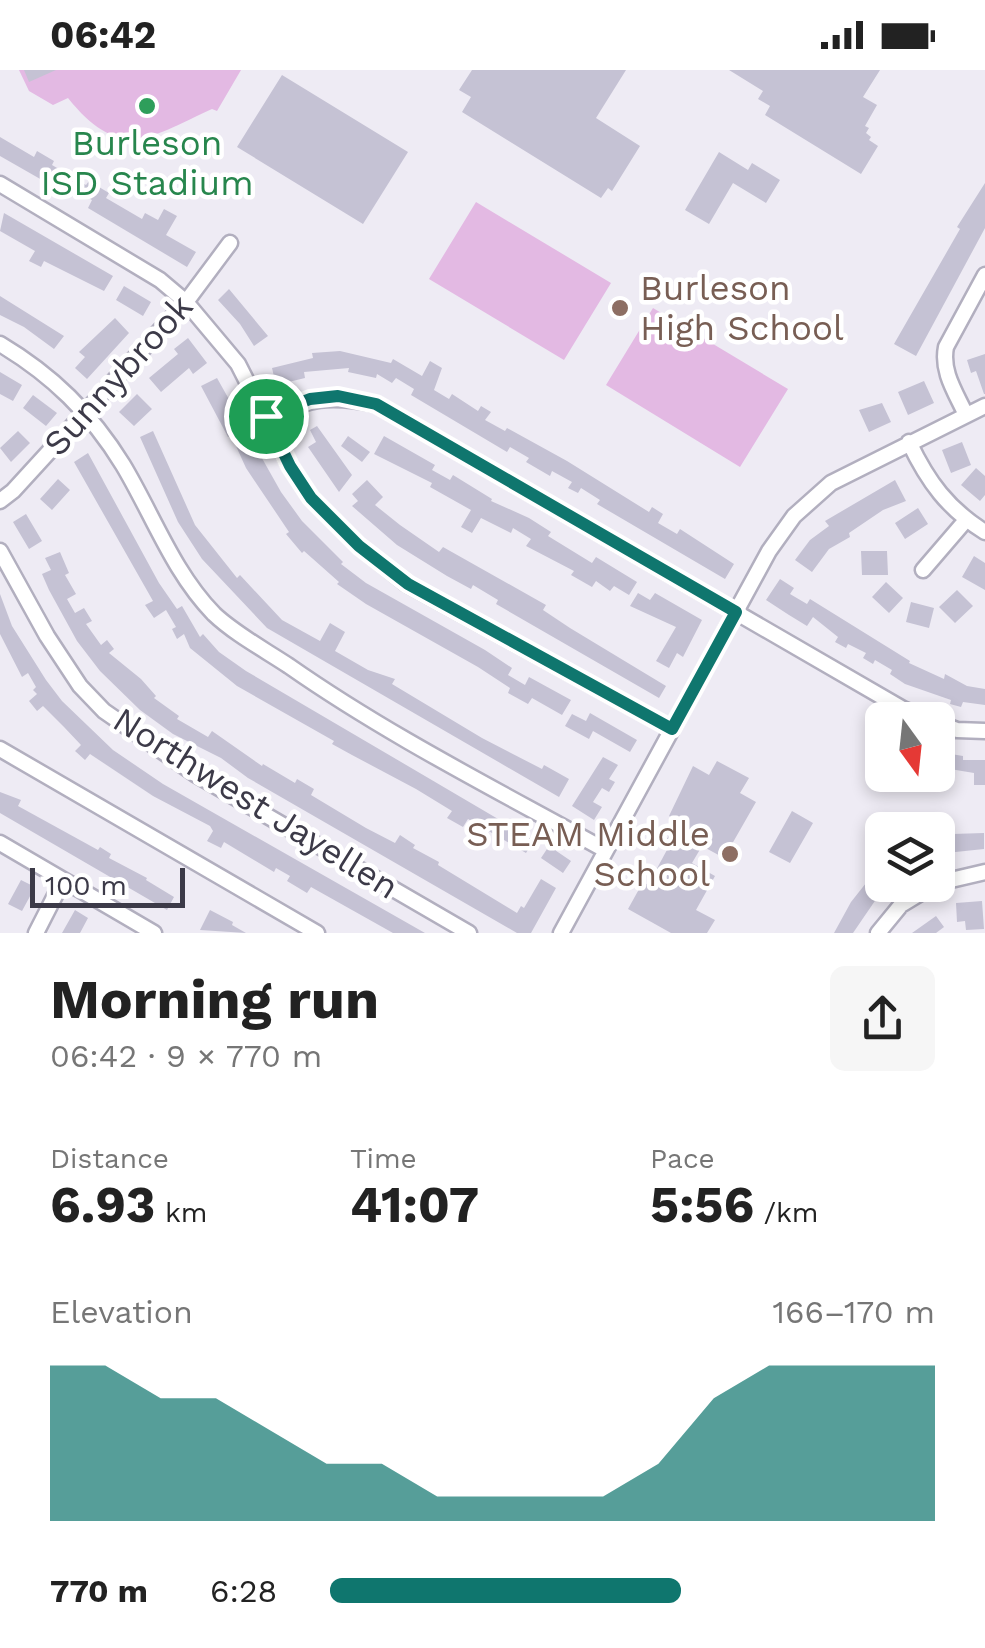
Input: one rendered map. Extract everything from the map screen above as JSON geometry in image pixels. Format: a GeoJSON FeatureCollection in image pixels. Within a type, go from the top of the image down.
{"type":"FeatureCollection","features":[{"type":"Feature","properties":{"kind":"street"},"geometry":{"type":"LineString","coordinates":[[0,184],[160,280],[186,302],[238,364],[290,466],[311,498],[359,546],[408,584],[672,729]]}},
{"type":"Feature","properties":{"kind":"street","name":"Sunnybrook"},"geometry":{"type":"LineString","coordinates":[[0,501],[186,302],[230,242]]}},
{"type":"Feature","properties":{"kind":"street"},"geometry":{"type":"LineString","coordinates":[[966,415],[944,359],[946,347],[985,275]]}},
{"type":"Feature","properties":{"kind":"street"},"geometry":{"type":"LineString","coordinates":[[0,344],[38,367],[86,412],[124,466],[185,578],[216,616],[387,728],[605,850]]}},
{"type":"Feature","properties":{"kind":"street"},"geometry":{"type":"LineString","coordinates":[[266,416],[310,399],[338,396],[376,404],[890,702]]}},
{"type":"Feature","properties":{"kind":"street"},"geometry":{"type":"LineString","coordinates":[[560,933],[769,551],[812,499],[841,476],[985,406]]}},
{"type":"Feature","properties":{"kind":"street"},"geometry":{"type":"LineString","coordinates":[[909,442],[933,487],[966,520],[985,532]]}},
{"type":"Feature","properties":{"kind":"street"},"geometry":{"type":"LineString","coordinates":[[923,570],[966,520]]}},
{"type":"Feature","properties":{"kind":"street","name":"Northwest Jayellen"},"geometry":{"type":"LineString","coordinates":[[0,550],[47,636],[80,686],[104,711],[195,774],[469,933]]}},
{"type":"Feature","properties":{"kind":"street"},"geometry":{"type":"LineString","coordinates":[[955,729],[985,731]]}},
{"type":"Feature","properties":{"kind":"street"},"geometry":{"type":"LineString","coordinates":[[0,749],[317,933]]}},
{"type":"Feature","properties":{"kind":"street"},"geometry":{"type":"LineString","coordinates":[[0,842],[154,933]]}},
{"type":"Feature","properties":{"kind":"street"},"geometry":{"type":"LineString","coordinates":[[955,879],[985,872]]}},
{"type":"Feature","properties":{"kind":"street"},"geometry":{"type":"LineString","coordinates":[[36,933],[63,880]]}},
{"type":"Feature","properties":{"kind":"street"},"geometry":{"type":"LineString","coordinates":[[878,933],[906,902]]}},
{"type":"Feature","properties":{"kind":"shaded area","name":"Burleson ISD Stadium"},"geometry":{"type":"Polygon","coordinates":[[[19,70],[241,70],[217,111],[212,109],[137,138],[104,131],[68,98],[53,105],[29,91],[19,70]]]}},
{"type":"Feature","properties":{"kind":"shaded area"},"geometry":{"type":"Polygon","coordinates":[[[476,202],[611,283],[564,360],[429,279],[476,202]]]}},
{"type":"Feature","properties":{"kind":"shaded area"},"geometry":{"type":"Polygon","coordinates":[[[653,308],[788,389],[740,467],[606,385],[653,308]]]}},
{"type":"Feature","properties":{"kind":"building"},"geometry":{"type":"Polygon","coordinates":[[[24,70],[56,70],[29,82],[24,70]]]}},
{"type":"Feature","properties":{"kind":"building"},"geometry":{"type":"Polygon","coordinates":[[[472,70],[626,70],[596,118],[640,146],[612,191],[608,188],[601,198],[462,112],[471,97],[459,90],[472,70]]]}},
{"type":"Feature","properties":{"kind":"building"},"geometry":{"type":"Polygon","coordinates":[[[729,70],[880,70],[863,97],[877,105],[865,126],[869,128],[869,140],[878,146],[861,174],[765,115],[770,106],[758,99],[763,91],[729,70]]]}},
{"type":"Feature","properties":{"kind":"building"},"geometry":{"type":"Polygon","coordinates":[[[282,75],[408,152],[363,224],[237,147],[282,75]]]}},
{"type":"Feature","properties":{"kind":"building"},"geometry":{"type":"Polygon","coordinates":[[[0,137],[34,157],[37,151],[86,185],[89,181],[109,193],[106,198],[142,219],[145,213],[158,220],[164,209],[177,216],[166,235],[196,252],[187,267],[88,208],[92,200],[74,190],[70,196],[0,156],[0,137]]]}},
{"type":"Feature","properties":{"kind":"building"},"geometry":{"type":"Polygon","coordinates":[[[719,152],[748,170],[752,163],[780,180],[766,203],[733,183],[709,224],[685,210],[719,152]]]}},
{"type":"Feature","properties":{"kind":"building"},"geometry":{"type":"Polygon","coordinates":[[[985,183],[985,228],[916,356],[894,344],[985,183]]]}},
{"type":"Feature","properties":{"kind":"building"},"geometry":{"type":"Polygon","coordinates":[[[4,213],[113,276],[104,291],[44,261],[41,267],[29,261],[35,251],[0,231],[4,213]]]}},
{"type":"Feature","properties":{"kind":"building"},"geometry":{"type":"Polygon","coordinates":[[[124,286],[151,302],[143,316],[116,300],[124,286]]]}},
{"type":"Feature","properties":{"kind":"building"},"geometry":{"type":"Polygon","coordinates":[[[229,289],[268,336],[254,346],[218,300],[229,289]]]}},
{"type":"Feature","properties":{"kind":"building"},"geometry":{"type":"Polygon","coordinates":[[[0,296],[64,336],[54,349],[0,315],[0,296]]]}},
{"type":"Feature","properties":{"kind":"building"},"geometry":{"type":"Polygon","coordinates":[[[115,318],[129,333],[87,379],[75,368],[85,357],[79,352],[115,318]]]}},
{"type":"Feature","properties":{"kind":"building"},"geometry":{"type":"Polygon","coordinates":[[[188,338],[207,363],[193,374],[189,368],[161,392],[149,378],[178,354],[174,349],[188,338]]]}},
{"type":"Feature","properties":{"kind":"building"},"geometry":{"type":"Polygon","coordinates":[[[340,351],[391,363],[393,359],[422,376],[430,361],[442,368],[434,390],[449,399],[452,394],[478,411],[481,406],[491,412],[485,420],[567,461],[649,512],[652,507],[663,514],[658,523],[677,534],[680,529],[734,564],[725,579],[597,504],[600,500],[581,488],[578,493],[568,488],[572,482],[552,471],[550,476],[526,462],[529,458],[510,447],[507,452],[411,395],[414,389],[396,378],[392,383],[377,374],[376,378],[348,372],[349,368],[304,372],[305,378],[276,385],[272,368],[313,358],[312,353],[340,351]]]}},
{"type":"Feature","properties":{"kind":"building"},"geometry":{"type":"Polygon","coordinates":[[[985,354],[984,394],[976,371],[971,373],[967,360],[985,354]]]}},
{"type":"Feature","properties":{"kind":"building"},"geometry":{"type":"Polygon","coordinates":[[[0,372],[22,385],[13,401],[0,394],[0,372]]]}},
{"type":"Feature","properties":{"kind":"building"},"geometry":{"type":"Polygon","coordinates":[[[217,378],[281,492],[341,564],[366,583],[485,650],[512,668],[508,675],[525,685],[529,677],[571,700],[562,715],[532,698],[528,704],[508,693],[510,688],[478,667],[366,604],[302,553],[246,468],[201,386],[217,378]]]}},
{"type":"Feature","properties":{"kind":"building"},"geometry":{"type":"Polygon","coordinates":[[[924,381],[934,403],[908,415],[898,392],[924,381]]]}},
{"type":"Feature","properties":{"kind":"building"},"geometry":{"type":"Polygon","coordinates":[[[137,394],[152,409],[134,426],[119,412],[137,394]]]}},
{"type":"Feature","properties":{"kind":"building"},"geometry":{"type":"Polygon","coordinates":[[[33,395],[57,413],[46,426],[23,408],[33,395]]]}},
{"type":"Feature","properties":{"kind":"building"},"geometry":{"type":"Polygon","coordinates":[[[882,403],[891,422],[869,432],[859,410],[882,403]]]}},
{"type":"Feature","properties":{"kind":"building"},"geometry":{"type":"Polygon","coordinates":[[[317,426],[352,475],[339,492],[308,447],[316,442],[310,430],[317,426]]]}},
{"type":"Feature","properties":{"kind":"building"},"geometry":{"type":"Polygon","coordinates":[[[18,431],[30,443],[11,462],[0,448],[18,431]]]}},
{"type":"Feature","properties":{"kind":"building"},"geometry":{"type":"Polygon","coordinates":[[[153,431],[195,525],[237,578],[240,575],[282,620],[320,641],[330,623],[345,632],[335,651],[368,670],[395,679],[392,684],[482,738],[569,779],[559,797],[267,628],[202,559],[178,522],[140,437],[153,431]]]}},
{"type":"Feature","properties":{"kind":"building"},"geometry":{"type":"Polygon","coordinates":[[[348,436],[370,452],[362,462],[341,446],[348,436]]]}},
{"type":"Feature","properties":{"kind":"building"},"geometry":{"type":"Polygon","coordinates":[[[384,436],[435,465],[432,470],[450,480],[453,475],[491,501],[529,518],[551,532],[548,536],[592,563],[596,557],[637,582],[629,595],[614,586],[610,591],[596,581],[592,587],[571,575],[574,571],[526,546],[531,539],[513,528],[511,533],[481,518],[472,533],[461,527],[471,510],[430,487],[432,483],[374,454],[384,436]]]}},
{"type":"Feature","properties":{"kind":"building"},"geometry":{"type":"Polygon","coordinates":[[[962,442],[971,465],[951,473],[942,450],[962,442]]]}},
{"type":"Feature","properties":{"kind":"building"},"geometry":{"type":"Polygon","coordinates":[[[88,453],[159,583],[177,609],[182,606],[200,637],[203,634],[219,652],[246,671],[534,840],[526,853],[468,819],[463,827],[447,818],[452,811],[237,686],[190,648],[184,634],[177,639],[172,629],[176,627],[166,610],[154,618],[145,605],[153,601],[74,462],[88,453]]]}},
{"type":"Feature","properties":{"kind":"building"},"geometry":{"type":"Polygon","coordinates":[[[976,468],[985,476],[985,495],[980,501],[961,485],[976,468]]]}},
{"type":"Feature","properties":{"kind":"building"},"geometry":{"type":"Polygon","coordinates":[[[58,479],[70,490],[52,510],[40,499],[58,479]]]}},
{"type":"Feature","properties":{"kind":"building"},"geometry":{"type":"Polygon","coordinates":[[[367,480],[383,497],[375,505],[400,525],[439,552],[443,547],[546,605],[543,610],[666,686],[659,698],[496,604],[498,600],[473,585],[471,589],[397,545],[352,506],[358,501],[352,494],[367,480]]]}},
{"type":"Feature","properties":{"kind":"building"},"geometry":{"type":"Polygon","coordinates":[[[895,480],[906,501],[883,510],[849,533],[850,537],[829,549],[812,572],[795,560],[810,540],[829,526],[825,521],[895,480]]]}},
{"type":"Feature","properties":{"kind":"building"},"geometry":{"type":"Polygon","coordinates":[[[918,508],[928,524],[905,539],[895,523],[918,508]]]}},
{"type":"Feature","properties":{"kind":"building"},"geometry":{"type":"Polygon","coordinates":[[[26,514],[42,541],[29,549],[13,522],[26,514]]]}},
{"type":"Feature","properties":{"kind":"building"},"geometry":{"type":"Polygon","coordinates":[[[861,551],[887,551],[888,575],[862,575],[861,551]]]}},
{"type":"Feature","properties":{"kind":"building"},"geometry":{"type":"Polygon","coordinates":[[[60,552],[69,573],[65,575],[76,594],[67,599],[75,613],[84,608],[92,621],[86,624],[101,645],[107,640],[114,649],[109,653],[141,679],[154,698],[179,716],[177,719],[208,737],[212,731],[262,766],[295,783],[297,779],[314,789],[311,795],[366,828],[395,843],[400,835],[438,865],[517,913],[541,879],[556,888],[531,933],[517,933],[248,778],[221,758],[173,734],[140,710],[100,671],[77,641],[49,590],[42,574],[51,570],[45,558],[60,552]]]}},
{"type":"Feature","properties":{"kind":"building"},"geometry":{"type":"Polygon","coordinates":[[[974,556],[985,563],[985,590],[962,577],[974,556]]]}},
{"type":"Feature","properties":{"kind":"building"},"geometry":{"type":"Polygon","coordinates":[[[780,579],[794,588],[790,594],[807,604],[810,599],[909,663],[944,679],[945,674],[967,686],[985,689],[985,705],[963,702],[961,707],[905,684],[890,674],[892,670],[863,658],[866,653],[835,642],[838,637],[813,617],[807,626],[766,600],[780,579]]]}},
{"type":"Feature","properties":{"kind":"building"},"geometry":{"type":"Polygon","coordinates":[[[886,582],[903,598],[889,613],[872,597],[886,582]]]}},
{"type":"Feature","properties":{"kind":"building"},"geometry":{"type":"Polygon","coordinates":[[[957,590],[973,606],[955,623],[939,607],[957,590]]]}},
{"type":"Feature","properties":{"kind":"building"},"geometry":{"type":"Polygon","coordinates":[[[638,593],[650,600],[655,593],[702,620],[683,657],[677,653],[669,668],[656,661],[676,627],[630,606],[638,593]]]}},
{"type":"Feature","properties":{"kind":"building"},"geometry":{"type":"Polygon","coordinates":[[[0,594],[12,626],[46,680],[113,750],[163,784],[425,933],[393,933],[311,887],[307,893],[287,881],[290,876],[276,868],[274,872],[224,842],[221,848],[207,841],[213,831],[210,826],[153,796],[90,754],[85,760],[75,751],[81,745],[64,727],[43,706],[37,711],[29,701],[37,694],[33,690],[36,687],[28,673],[22,677],[0,634],[0,594]]]}},
{"type":"Feature","properties":{"kind":"building"},"geometry":{"type":"Polygon","coordinates":[[[911,602],[934,608],[929,628],[906,622],[911,602]]]}},
{"type":"Feature","properties":{"kind":"building"},"geometry":{"type":"Polygon","coordinates":[[[590,713],[637,740],[630,752],[593,731],[589,739],[565,726],[572,714],[586,721],[590,713]]]}},
{"type":"Feature","properties":{"kind":"building"},"geometry":{"type":"Polygon","coordinates":[[[955,755],[963,756],[963,760],[985,760],[985,785],[974,785],[974,773],[955,770],[955,755]]]}},
{"type":"Feature","properties":{"kind":"building"},"geometry":{"type":"Polygon","coordinates":[[[603,757],[618,765],[609,779],[615,782],[609,792],[602,788],[593,802],[602,807],[594,820],[572,806],[603,757]]]}},
{"type":"Feature","properties":{"kind":"building"},"geometry":{"type":"Polygon","coordinates":[[[717,761],[749,778],[740,793],[756,802],[724,858],[702,846],[692,863],[715,876],[696,910],[715,920],[707,933],[671,933],[628,909],[643,882],[648,885],[668,848],[663,846],[677,821],[669,816],[693,766],[709,775],[717,761]]]}},
{"type":"Feature","properties":{"kind":"building"},"geometry":{"type":"Polygon","coordinates":[[[0,792],[21,800],[18,806],[98,850],[100,847],[111,854],[109,858],[174,897],[167,910],[0,813],[0,792]]]}},
{"type":"Feature","properties":{"kind":"building"},"geometry":{"type":"Polygon","coordinates":[[[792,811],[813,823],[790,863],[769,852],[792,811]]]}},
{"type":"Feature","properties":{"kind":"building"},"geometry":{"type":"Polygon","coordinates":[[[984,833],[984,849],[955,852],[955,834],[984,833]]]}},
{"type":"Feature","properties":{"kind":"building"},"geometry":{"type":"Polygon","coordinates":[[[549,846],[571,861],[563,873],[541,858],[549,846]]]}},
{"type":"Feature","properties":{"kind":"building"},"geometry":{"type":"Polygon","coordinates":[[[21,880],[35,887],[22,911],[8,904],[21,880]]]}},
{"type":"Feature","properties":{"kind":"building"},"geometry":{"type":"Polygon","coordinates":[[[865,884],[865,902],[874,902],[853,933],[834,933],[865,884]]]}},
{"type":"Feature","properties":{"kind":"building"},"geometry":{"type":"Polygon","coordinates":[[[982,901],[984,929],[966,930],[965,921],[957,922],[956,903],[982,901]]]}},
{"type":"Feature","properties":{"kind":"building"},"geometry":{"type":"Polygon","coordinates":[[[75,910],[88,918],[80,933],[62,933],[75,910]]]}},
{"type":"Feature","properties":{"kind":"building"},"geometry":{"type":"Polygon","coordinates":[[[210,910],[233,922],[246,933],[200,930],[210,910]]]}},
{"type":"Feature","properties":{"kind":"building"},"geometry":{"type":"Polygon","coordinates":[[[936,916],[944,927],[936,933],[912,933],[936,916]]]}},
{"type":"Feature","properties":{"kind":"place","name":"Burleson ISD Stadium"},"geometry":{"type":"Point","coordinates":[147,106]}},
{"type":"Feature","properties":{"kind":"place","name":"Burleson High School"},"geometry":{"type":"Point","coordinates":[620,308]}},
{"type":"Feature","properties":{"kind":"place","name":"STEAM Middle School"},"geometry":{"type":"Point","coordinates":[730,854]}},
{"type":"Feature","properties":{"kind":"route"},"geometry":{"type":"LineString","coordinates":[[338,396],[376,404],[736,612],[672,729],[408,584],[359,546],[311,498],[290,466],[266,416],[310,399],[338,396]]}}]}
